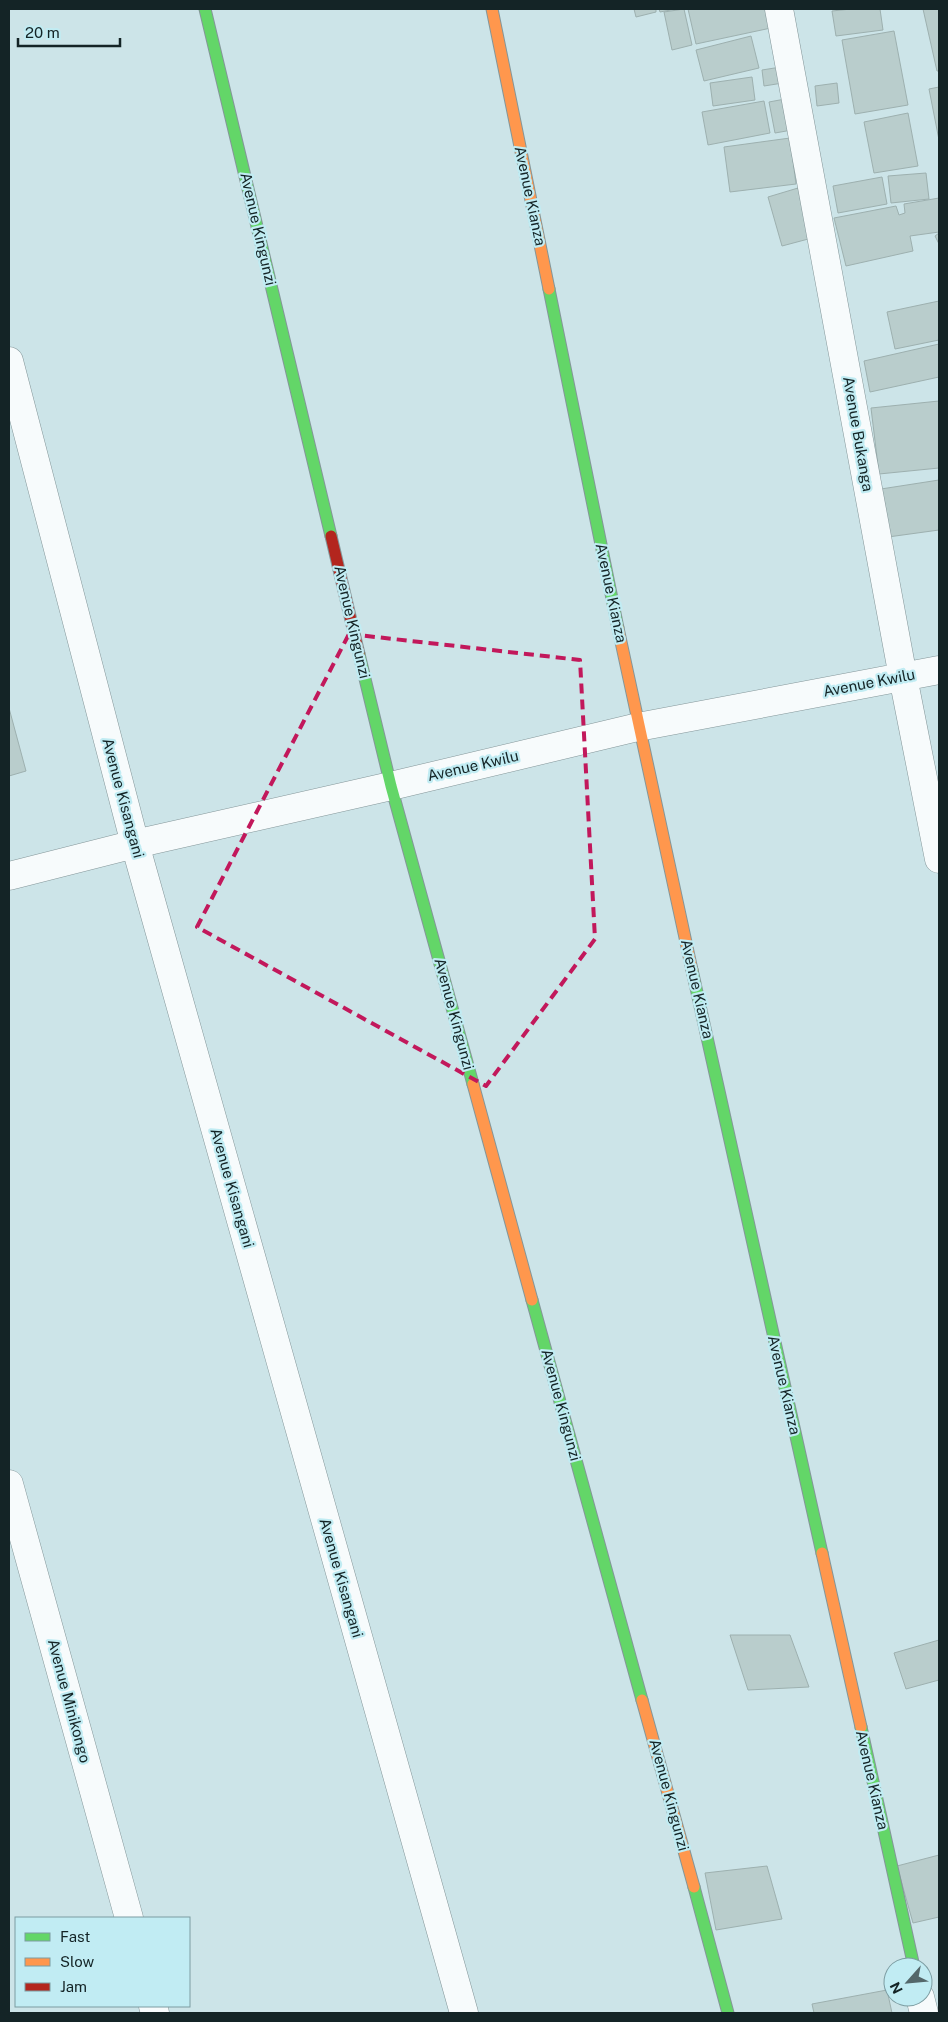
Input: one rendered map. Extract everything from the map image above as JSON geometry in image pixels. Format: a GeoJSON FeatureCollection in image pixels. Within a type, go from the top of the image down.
{"type":"FeatureCollection","features":[{"type":"Feature","properties":{"kind":"street","name":"Avenue Kingunzi"},"geometry":{"type":"LineString","coordinates":[[205,9],[391,786],[728,2013]]}},
{"type":"Feature","properties":{"kind":"street","name":"Avenue Kianza"},"geometry":{"type":"LineString","coordinates":[[492,9],[638,727],[912,1957]]}},
{"type":"Feature","properties":{"kind":"street","name":"Avenue Bukanga"},"geometry":{"type":"LineString","coordinates":[[779,9],[903,677],[939,859]]}},
{"type":"Feature","properties":{"kind":"street","name":"Avenue Kisangani"},"geometry":{"type":"LineString","coordinates":[[9,361],[135,844],[464,2013]]}},
{"type":"Feature","properties":{"kind":"street","name":"Avenue Kwilu"},"geometry":{"type":"LineString","coordinates":[[9,876],[135,844],[391,786],[638,727],[939,670]]}},
{"type":"Feature","properties":{"kind":"street","name":"Avenue Minikongo"},"geometry":{"type":"LineString","coordinates":[[9,1484],[129,1917]]}},
{"type":"Feature","properties":{"kind":"highlighted area"},"geometry":{"type":"Polygon","coordinates":[[[349,634],[580,660],[595,939],[486,1086],[197,927],[349,634]]]}},
{"type":"Feature","properties":{"kind":"building"},"geometry":{"type":"Polygon","coordinates":[[[634,9],[656,9],[656,12],[636,17],[634,9]]]}},
{"type":"Feature","properties":{"kind":"building"},"geometry":{"type":"Polygon","coordinates":[[[659,9],[676,9],[660,12],[659,9]]]}},
{"type":"Feature","properties":{"kind":"building"},"geometry":{"type":"Polygon","coordinates":[[[684,9],[692,45],[672,50],[664,12],[684,9]]]}},
{"type":"Feature","properties":{"kind":"building"},"geometry":{"type":"Polygon","coordinates":[[[688,9],[767,9],[771,28],[696,44],[688,9]]]}},
{"type":"Feature","properties":{"kind":"building"},"geometry":{"type":"Polygon","coordinates":[[[880,9],[883,30],[836,36],[832,11],[880,9]]]}},
{"type":"Feature","properties":{"kind":"building"},"geometry":{"type":"Polygon","coordinates":[[[923,9],[939,9],[939,71],[937,71],[923,9]]]}},
{"type":"Feature","properties":{"kind":"building"},"geometry":{"type":"Polygon","coordinates":[[[894,31],[908,105],[855,114],[842,40],[894,31]]]}},
{"type":"Feature","properties":{"kind":"building"},"geometry":{"type":"Polygon","coordinates":[[[751,36],[759,68],[704,81],[696,50],[751,36]]]}},
{"type":"Feature","properties":{"kind":"building"},"geometry":{"type":"Polygon","coordinates":[[[787,66],[789,82],[764,86],[762,70],[787,66]]]}},
{"type":"Feature","properties":{"kind":"building"},"geometry":{"type":"Polygon","coordinates":[[[752,77],[755,100],[713,106],[710,83],[752,77]]]}},
{"type":"Feature","properties":{"kind":"building"},"geometry":{"type":"Polygon","coordinates":[[[837,83],[839,103],[817,106],[815,86],[837,83]]]}},
{"type":"Feature","properties":{"kind":"building"},"geometry":{"type":"Polygon","coordinates":[[[939,87],[939,140],[929,89],[939,87]]]}},
{"type":"Feature","properties":{"kind":"building"},"geometry":{"type":"Polygon","coordinates":[[[785,99],[792,130],[775,133],[769,102],[785,99]]]}},
{"type":"Feature","properties":{"kind":"building"},"geometry":{"type":"Polygon","coordinates":[[[764,101],[770,133],[708,145],[702,112],[764,101]]]}},
{"type":"Feature","properties":{"kind":"building"},"geometry":{"type":"Polygon","coordinates":[[[908,113],[918,166],[874,173],[864,122],[908,113]]]}},
{"type":"Feature","properties":{"kind":"building"},"geometry":{"type":"Polygon","coordinates":[[[790,138],[796,184],[730,192],[724,147],[790,138]]]}},
{"type":"Feature","properties":{"kind":"building"},"geometry":{"type":"Polygon","coordinates":[[[926,173],[929,199],[891,203],[888,176],[926,173]]]}},
{"type":"Feature","properties":{"kind":"building"},"geometry":{"type":"Polygon","coordinates":[[[882,177],[887,204],[838,213],[833,186],[882,177]]]}},
{"type":"Feature","properties":{"kind":"building"},"geometry":{"type":"Polygon","coordinates":[[[798,188],[812,238],[782,246],[768,197],[798,188]]]}},
{"type":"Feature","properties":{"kind":"building"},"geometry":{"type":"Polygon","coordinates":[[[939,198],[939,232],[910,236],[913,251],[846,266],[834,218],[896,206],[899,215],[905,213],[904,204],[939,198]]]}},
{"type":"Feature","properties":{"kind":"building"},"geometry":{"type":"Polygon","coordinates":[[[939,233],[939,244],[935,236],[939,233]]]}},
{"type":"Feature","properties":{"kind":"building"},"geometry":{"type":"Polygon","coordinates":[[[939,301],[939,340],[895,349],[887,312],[939,301]]]}},
{"type":"Feature","properties":{"kind":"building"},"geometry":{"type":"Polygon","coordinates":[[[939,344],[939,377],[870,392],[864,361],[939,344]]]}},
{"type":"Feature","properties":{"kind":"building"},"geometry":{"type":"Polygon","coordinates":[[[939,401],[939,468],[879,474],[871,408],[939,401]]]}},
{"type":"Feature","properties":{"kind":"building"},"geometry":{"type":"Polygon","coordinates":[[[939,480],[939,530],[888,537],[881,489],[939,480]]]}},
{"type":"Feature","properties":{"kind":"building"},"geometry":{"type":"Polygon","coordinates":[[[9,708],[26,771],[9,776],[9,708]]]}},
{"type":"Feature","properties":{"kind":"building"},"geometry":{"type":"Polygon","coordinates":[[[730,1635],[790,1635],[809,1687],[748,1690],[730,1635]]]}},
{"type":"Feature","properties":{"kind":"building"},"geometry":{"type":"Polygon","coordinates":[[[939,1640],[939,1680],[906,1689],[894,1653],[939,1640]]]}},
{"type":"Feature","properties":{"kind":"building"},"geometry":{"type":"Polygon","coordinates":[[[939,1855],[939,1917],[913,1923],[897,1866],[939,1855]]]}},
{"type":"Feature","properties":{"kind":"building"},"geometry":{"type":"Polygon","coordinates":[[[767,1866],[782,1919],[716,1930],[705,1873],[767,1866]]]}},
{"type":"Feature","properties":{"kind":"building"},"geometry":{"type":"Polygon","coordinates":[[[883,1991],[883,2007],[891,2007],[892,2013],[814,2013],[812,2004],[883,1991]]]}},
{"type":"Feature","properties":{"kind":"traffic: fast"},"geometry":{"type":"LineString","coordinates":[[205,9],[331,536]]}},
{"type":"Feature","properties":{"kind":"traffic: fast"},"geometry":{"type":"LineString","coordinates":[[549,289],[618,628]]}},
{"type":"Feature","properties":{"kind":"traffic: fast"},"geometry":{"type":"LineString","coordinates":[[359,654],[391,786],[473,1084]]}},
{"type":"Feature","properties":{"kind":"traffic: fast"},"geometry":{"type":"LineString","coordinates":[[692,970],[822,1553]]}},
{"type":"Feature","properties":{"kind":"traffic: fast"},"geometry":{"type":"LineString","coordinates":[[532,1300],[642,1700]]}},
{"type":"Feature","properties":{"kind":"traffic: fast"},"geometry":{"type":"LineString","coordinates":[[861,1727],[912,1957]]}},
{"type":"Feature","properties":{"kind":"traffic: fast"},"geometry":{"type":"LineString","coordinates":[[694,1887],[728,2013]]}},
{"type":"Feature","properties":{"kind":"traffic: slow"},"geometry":{"type":"LineString","coordinates":[[492,9],[549,289]]}},
{"type":"Feature","properties":{"kind":"traffic: slow"},"geometry":{"type":"LineString","coordinates":[[618,628],[692,970]]}},
{"type":"Feature","properties":{"kind":"traffic: slow"},"geometry":{"type":"LineString","coordinates":[[473,1084],[532,1300]]}},
{"type":"Feature","properties":{"kind":"traffic: slow"},"geometry":{"type":"LineString","coordinates":[[822,1553],[861,1727]]}},
{"type":"Feature","properties":{"kind":"traffic: slow"},"geometry":{"type":"LineString","coordinates":[[642,1700],[694,1887]]}},
{"type":"Feature","properties":{"kind":"traffic: jam"},"geometry":{"type":"LineString","coordinates":[[331,536],[359,654]]}}]}
